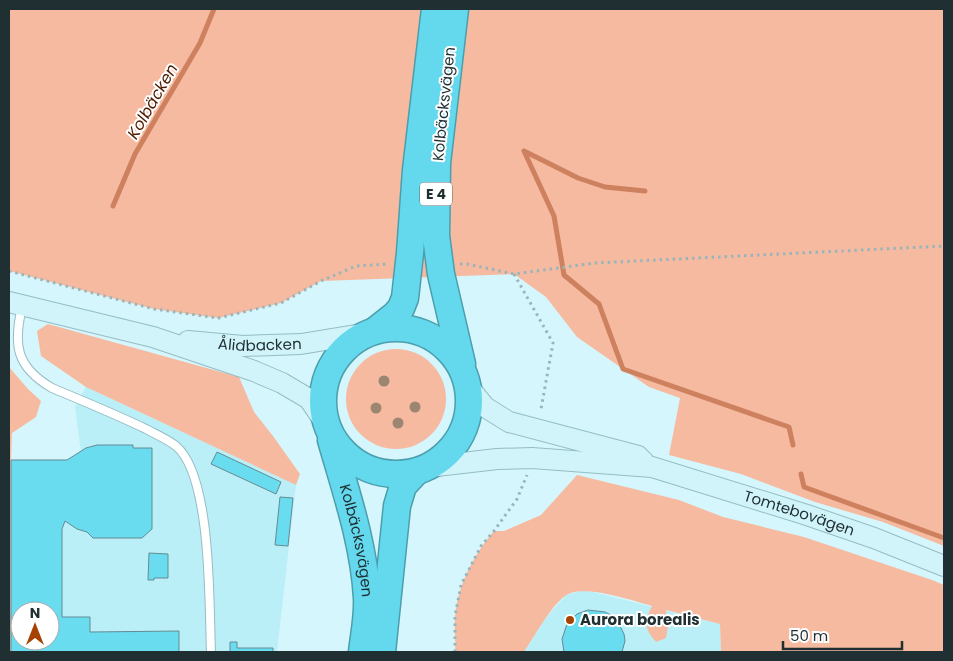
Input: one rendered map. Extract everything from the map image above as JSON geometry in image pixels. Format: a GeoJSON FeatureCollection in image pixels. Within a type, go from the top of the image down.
{"type":"FeatureCollection","features":[{"type":"Feature","properties":{"kind":"highway","name":"Kolbäcksvägen"},"geometry":{"type":"LineString","coordinates":[[372,332],[395,316],[401,308],[404,298],[410,253],[416,170],[435,9]]}},
{"type":"Feature","properties":{"kind":"highway","name":"Kolbäcksvägen"},"geometry":{"type":"LineString","coordinates":[[455,9],[437,163],[436,236],[441,274],[466,381]]}},
{"type":"Feature","properties":{"kind":"highway","name":"E 4"},"geometry":{"type":"LineString","coordinates":[[387,328],[403,328],[431,337],[443,345],[452,355],[466,381],[469,406],[461,434],[447,454],[422,469],[402,474],[388,474],[360,465],[342,452],[327,428],[322,399],[326,376],[332,364],[352,342],[372,332],[387,328]]}},
{"type":"Feature","properties":{"kind":"highway","name":"Kolbäcksvägen"},"geometry":{"type":"LineString","coordinates":[[327,428],[357,530],[363,565],[367,600],[362,652]]}},
{"type":"Feature","properties":{"kind":"highway","name":"Kolbäcksvägen"},"geometry":{"type":"LineString","coordinates":[[382,652],[397,506],[403,486],[422,469]]}},
{"type":"Feature","properties":{"kind":"main road","name":"Ålidbacken"},"geometry":{"type":"LineString","coordinates":[[16,303],[153,337],[254,371],[282,383],[309,399],[327,428]]}},
{"type":"Feature","properties":{"kind":"main road","name":"Ålidbacken"},"geometry":{"type":"LineString","coordinates":[[153,337],[243,346],[301,344],[372,332]]}},
{"type":"Feature","properties":{"kind":"main road","name":"Tomtebovägen"},"geometry":{"type":"LineString","coordinates":[[466,381],[485,406],[509,422],[638,456],[652,468]]}},
{"type":"Feature","properties":{"kind":"main road","name":"Tomtebovägen"},"geometry":{"type":"LineString","coordinates":[[422,469],[497,459],[532,458],[652,468],[806,515],[874,538],[944,566]]}},
{"type":"Feature","properties":{"kind":"lane"},"geometry":{"type":"LineString","coordinates":[[16,303],[17,340],[20,354],[27,368],[36,379],[157,435],[176,446],[184,457],[199,490],[205,527],[211,652]]}},
{"type":"Feature","properties":{"kind":"path"},"geometry":{"type":"LineString","coordinates":[[467,264],[514,274],[595,263],[944,246]]}},
{"type":"Feature","properties":{"kind":"path"},"geometry":{"type":"LineString","coordinates":[[9,272],[154,309],[218,318],[281,303],[321,281],[356,266],[388,264]]}},
{"type":"Feature","properties":{"kind":"path"},"geometry":{"type":"LineString","coordinates":[[514,274],[553,343],[541,409]]}},
{"type":"Feature","properties":{"kind":"path"},"geometry":{"type":"LineString","coordinates":[[455,652],[455,616],[461,585],[481,546],[517,499],[530,468]]}},
{"type":"Feature","properties":{"kind":"shaded area"},"geometry":{"type":"Polygon","coordinates":[[[9,9],[944,9],[944,546],[883,522],[815,502],[741,474],[669,455],[680,398],[649,387],[577,337],[546,297],[514,274],[321,281],[281,303],[218,318],[154,309],[9,271],[9,9]]]}},
{"type":"Feature","properties":{"kind":"shaded area"},"geometry":{"type":"Polygon","coordinates":[[[48,324],[239,377],[254,412],[300,474],[296,485],[86,387],[41,356],[37,331],[48,324]]]}},
{"type":"Feature","properties":{"kind":"shaded area"},"geometry":{"type":"Polygon","coordinates":[[[396,349],[415,352],[432,363],[443,380],[446,399],[443,418],[432,435],[415,446],[396,449],[377,446],[360,435],[349,418],[346,399],[349,380],[360,363],[377,352],[396,349]]]}},
{"type":"Feature","properties":{"kind":"shaded area"},"geometry":{"type":"Polygon","coordinates":[[[9,367],[41,401],[36,417],[12,433],[11,652],[9,652],[9,367]]]}},
{"type":"Feature","properties":{"kind":"shaded area"},"geometry":{"type":"Polygon","coordinates":[[[86,387],[296,485],[277,652],[11,652],[60,651],[60,601],[11,601],[11,460],[67,460],[81,452],[75,407],[86,387]]]}},
{"type":"Feature","properties":{"kind":"shaded area"},"geometry":{"type":"Polygon","coordinates":[[[577,475],[679,500],[723,517],[804,537],[944,585],[944,652],[721,652],[720,624],[666,610],[668,626],[666,638],[656,642],[646,625],[652,606],[608,594],[583,591],[573,592],[560,601],[524,652],[455,652],[456,606],[463,582],[473,560],[494,531],[504,531],[541,515],[577,475]]]}},
{"type":"Feature","properties":{"kind":"shaded area"},"geometry":{"type":"Polygon","coordinates":[[[585,590],[720,624],[721,652],[524,652],[545,619],[566,595],[585,590]]]}},
{"type":"Feature","properties":{"kind":"building"},"geometry":{"type":"Polygon","coordinates":[[[97,445],[133,445],[133,448],[152,448],[152,529],[142,538],[93,538],[87,532],[77,529],[65,521],[62,529],[62,617],[90,617],[90,632],[179,631],[179,652],[11,652],[60,651],[60,601],[11,601],[11,460],[67,460],[86,448],[97,445]]]}},
{"type":"Feature","properties":{"kind":"building"},"geometry":{"type":"Polygon","coordinates":[[[217,452],[281,482],[276,494],[211,464],[217,452]]]}},
{"type":"Feature","properties":{"kind":"building"},"geometry":{"type":"Polygon","coordinates":[[[280,497],[293,498],[288,546],[275,545],[280,497]]]}},
{"type":"Feature","properties":{"kind":"building"},"geometry":{"type":"Polygon","coordinates":[[[149,553],[168,554],[168,578],[148,580],[149,553]]]}},
{"type":"Feature","properties":{"kind":"building"},"geometry":{"type":"Polygon","coordinates":[[[588,610],[605,612],[611,615],[619,624],[625,641],[622,652],[564,652],[562,639],[567,624],[577,614],[588,610]]]}},
{"type":"Feature","properties":{"kind":"building"},"geometry":{"type":"Polygon","coordinates":[[[230,642],[237,642],[237,648],[273,648],[273,652],[230,652],[230,642]]]}},
{"type":"Feature","properties":{"kind":"waterway","name":"Kolbäcken"},"geometry":{"type":"LineString","coordinates":[[113,206],[135,154],[200,43],[214,9]]}},
{"type":"Feature","properties":{"kind":"waterway"},"geometry":{"type":"LineString","coordinates":[[524,151],[554,216],[564,275],[599,304],[623,369],[789,427],[793,445]]}},
{"type":"Feature","properties":{"kind":"waterway"},"geometry":{"type":"LineString","coordinates":[[524,151],[578,178],[605,187],[645,191]]}},
{"type":"Feature","properties":{"kind":"waterway"},"geometry":{"type":"LineString","coordinates":[[801,474],[804,487],[944,538]]}},
{"type":"Feature","properties":{"kind":"place","name":"Aurora borealis"},"geometry":{"type":"Point","coordinates":[570,620]}}]}
